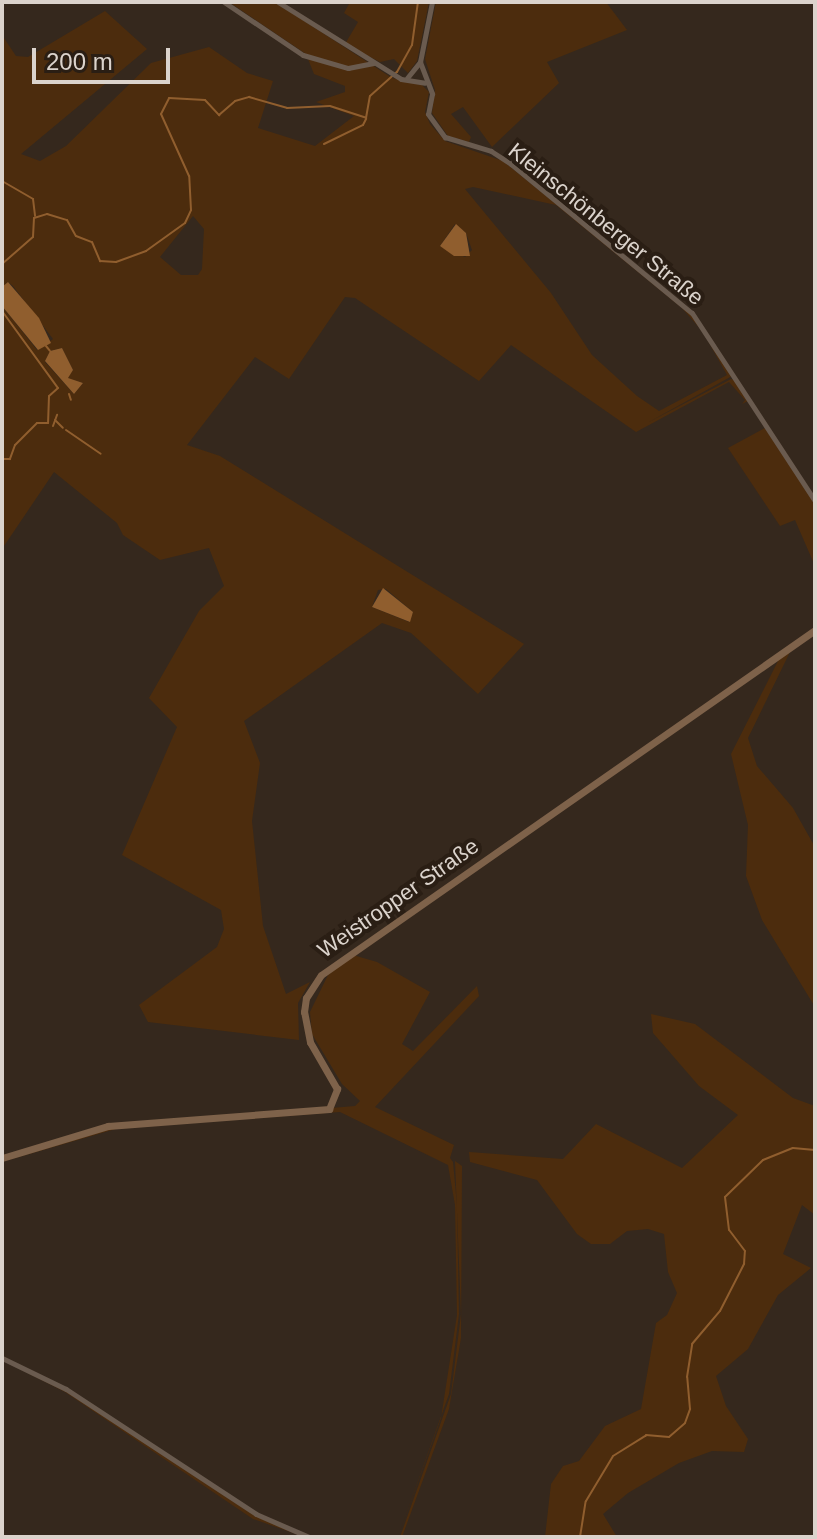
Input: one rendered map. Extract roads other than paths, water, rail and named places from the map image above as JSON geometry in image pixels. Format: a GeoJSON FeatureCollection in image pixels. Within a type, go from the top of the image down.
{"type":"FeatureCollection","features":[{"type":"Feature","properties":{"kind":"street"},"geometry":{"type":"LineString","coordinates":[[224,2],[303,55],[348,68],[374,63]]}},
{"type":"Feature","properties":{"kind":"street"},"geometry":{"type":"LineString","coordinates":[[278,2],[374,63],[404,79],[425,83]]}},
{"type":"Feature","properties":{"kind":"street"},"geometry":{"type":"LineString","coordinates":[[404,79],[420,62],[432,2]]}},
{"type":"Feature","properties":{"kind":"street","name":"Kleinschönberger Straße"},"geometry":{"type":"LineString","coordinates":[[420,62],[425,83],[432,94],[431,120],[445,137],[500,156],[670,292],[712,338],[815,501]]}},
{"type":"Feature","properties":{"kind":"street","name":"Weistropper Straße"},"geometry":{"type":"LineString","coordinates":[[2,1158],[108,1126],[329,1109],[337,1089],[310,1042],[304,1012],[306,998],[321,975],[815,630]]}},
{"type":"Feature","properties":{"kind":"street"},"geometry":{"type":"LineString","coordinates":[[2,1358],[66,1389],[245,1508],[309,1537]]}},
{"type":"Feature","properties":{"kind":"waterway"},"geometry":{"type":"LineString","coordinates":[[2,264],[33,237],[34,218],[47,214],[67,220],[76,236],[92,242],[100,261],[116,262],[146,251],[185,223],[191,210],[189,176],[161,114],[169,98],[205,100],[219,115],[235,101],[249,97],[287,108],[330,106],[366,118],[370,96],[397,72],[412,45],[418,2]]}},
{"type":"Feature","properties":{"kind":"waterway"},"geometry":{"type":"LineString","coordinates":[[324,144],[363,125],[366,119]]}},
{"type":"Feature","properties":{"kind":"waterway"},"geometry":{"type":"LineString","coordinates":[[2,181],[33,199],[35,216]]}},
{"type":"Feature","properties":{"kind":"waterway"},"geometry":{"type":"LineString","coordinates":[[2,311],[58,388],[49,396],[48,423],[37,423],[15,445],[10,459],[2,459]]}},
{"type":"Feature","properties":{"kind":"waterway"},"geometry":{"type":"LineString","coordinates":[[46,346],[50,351]]}},
{"type":"Feature","properties":{"kind":"waterway"},"geometry":{"type":"LineString","coordinates":[[69,394],[71,400]]}},
{"type":"Feature","properties":{"kind":"waterway"},"geometry":{"type":"LineString","coordinates":[[53,426],[57,415]]}},
{"type":"Feature","properties":{"kind":"waterway"},"geometry":{"type":"LineString","coordinates":[[55,420],[63,428]]}},
{"type":"Feature","properties":{"kind":"waterway"},"geometry":{"type":"LineString","coordinates":[[66,430],[101,454]]}},
{"type":"Feature","properties":{"kind":"waterway"},"geometry":{"type":"LineString","coordinates":[[580,1537],[586,1501],[613,1456],[646,1435],[669,1437],[685,1423],[690,1409],[687,1377],[692,1344],[720,1311],[744,1264],[745,1251],[729,1230],[725,1197],[763,1160],[793,1148],[815,1150]]}}]}
